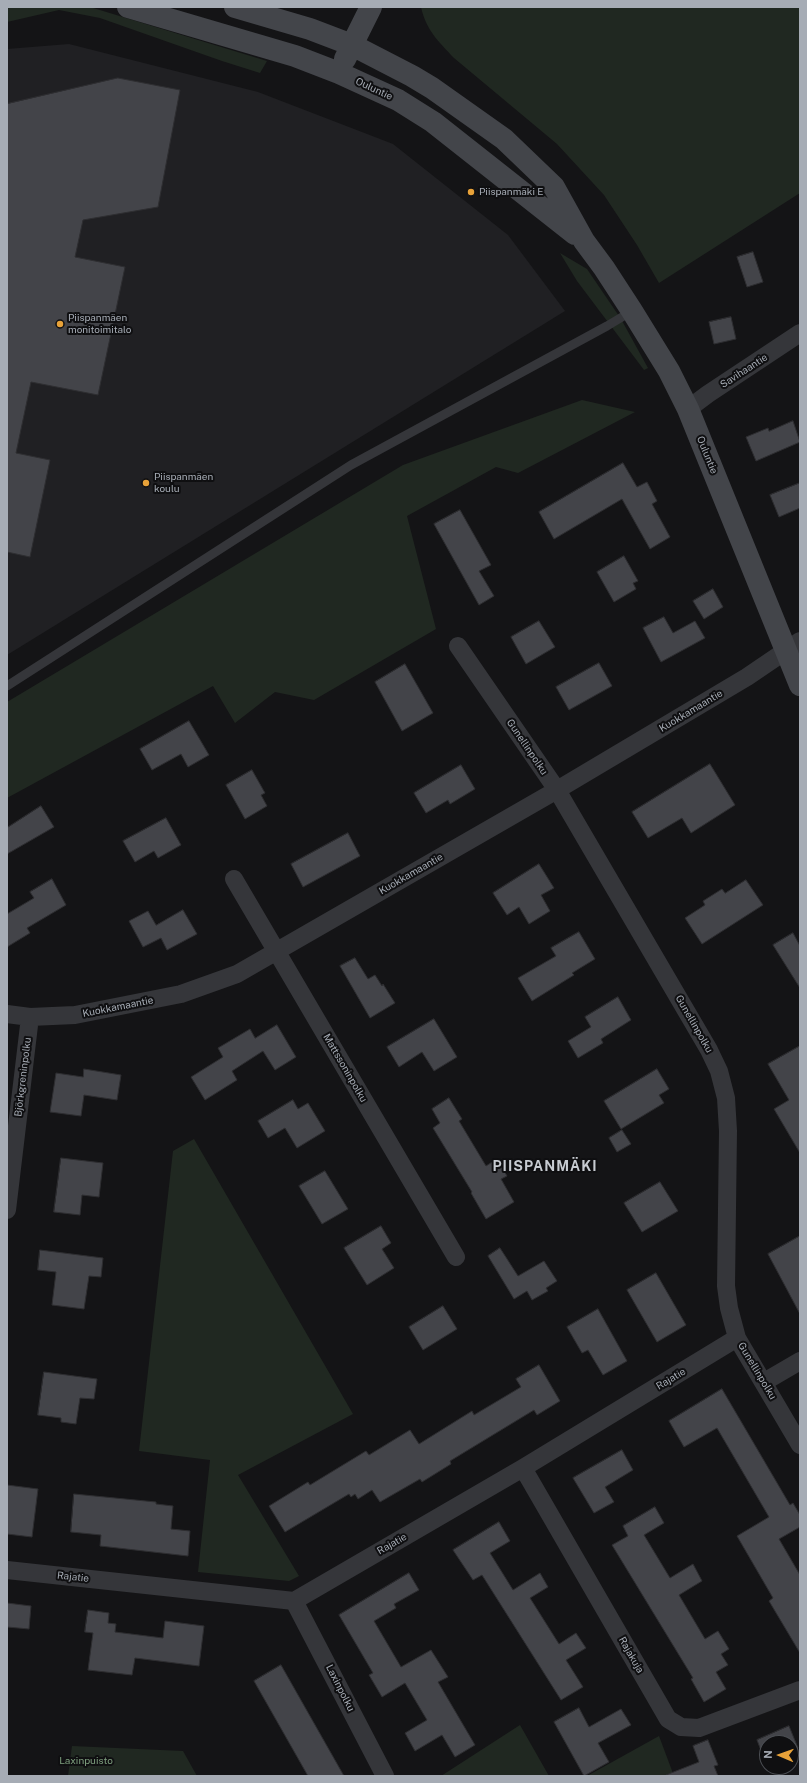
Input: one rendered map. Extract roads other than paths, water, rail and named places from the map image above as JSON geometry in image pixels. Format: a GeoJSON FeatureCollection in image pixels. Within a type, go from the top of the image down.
{"type":"FeatureCollection","features":[{"type":"Feature","properties":{"kind":"main road","name":"Ouluntie"},"geometry":{"type":"LineString","coordinates":[[128,7],[295,56],[339,73],[398,100],[433,122],[584,241]]}},
{"type":"Feature","properties":{"kind":"main road","name":"Ouluntie"},"geometry":{"type":"LineString","coordinates":[[235,7],[310,29],[352,45],[426,84],[504,139],[554,187],[584,241],[632,311],[669,371],[688,409],[793,646],[800,685]]}},
{"type":"Feature","properties":{"kind":"main road"},"geometry":{"type":"LineString","coordinates":[[339,73],[371,7]]}},
{"type":"Feature","properties":{"kind":"street","name":"Savihaantie"},"geometry":{"type":"LineString","coordinates":[[688,409],[800,333]]}},
{"type":"Feature","properties":{"kind":"street","name":"Gunellinpolku"},"geometry":{"type":"LineString","coordinates":[[458,646],[557,790],[709,1050],[719,1071],[726,1098],[728,1131],[726,1286],[729,1308],[737,1338],[800,1445]]}},
{"type":"Feature","properties":{"kind":"street","name":"Kuokkamaantie"},"geometry":{"type":"LineString","coordinates":[[7,1014],[30,1017],[75,1015],[181,994],[237,974],[557,790],[747,677],[793,646]]}},
{"type":"Feature","properties":{"kind":"street","name":"Mattssoninpolku"},"geometry":{"type":"LineString","coordinates":[[234,879],[456,1257]]}},
{"type":"Feature","properties":{"kind":"street","name":"Björkgreninpolku"},"geometry":{"type":"LineString","coordinates":[[7,1210],[30,1017]]}},
{"type":"Feature","properties":{"kind":"street","name":"Rajatie"},"geometry":{"type":"LineString","coordinates":[[7,1570],[294,1601],[523,1468],[737,1338]]}},
{"type":"Feature","properties":{"kind":"street"},"geometry":{"type":"LineString","coordinates":[[764,1382],[800,1361]]}},
{"type":"Feature","properties":{"kind":"street","name":"Rajakuja"},"geometry":{"type":"LineString","coordinates":[[523,1468],[668,1719],[682,1727],[699,1728],[800,1690]]}},
{"type":"Feature","properties":{"kind":"street","name":"Laxinpolku"},"geometry":{"type":"LineString","coordinates":[[294,1601],[385,1776]]}},
{"type":"Feature","properties":{"kind":"lane"},"geometry":{"type":"LineString","coordinates":[[7,686],[351,465],[600,330],[632,311]]}},
{"type":"Feature","properties":{"kind":"place","name":"Piispanmäki E"},"geometry":{"type":"Point","coordinates":[471,192]}},
{"type":"Feature","properties":{"kind":"place","name":"Piispanmäen monitoimitalo"},"geometry":{"type":"Point","coordinates":[60,324]}},
{"type":"Feature","properties":{"kind":"place","name":"Piispanmäen koulu"},"geometry":{"type":"Point","coordinates":[146,483]}},
{"type":"Feature","properties":{"kind":"district","name":"PIISPANMÄKI"},"geometry":{"type":"Point","coordinates":[545,1167]}},
{"type":"Feature","properties":{"kind":"park label","name":"Laxinpuisto"},"geometry":{"type":"Point","coordinates":[86,1761]}}]}
